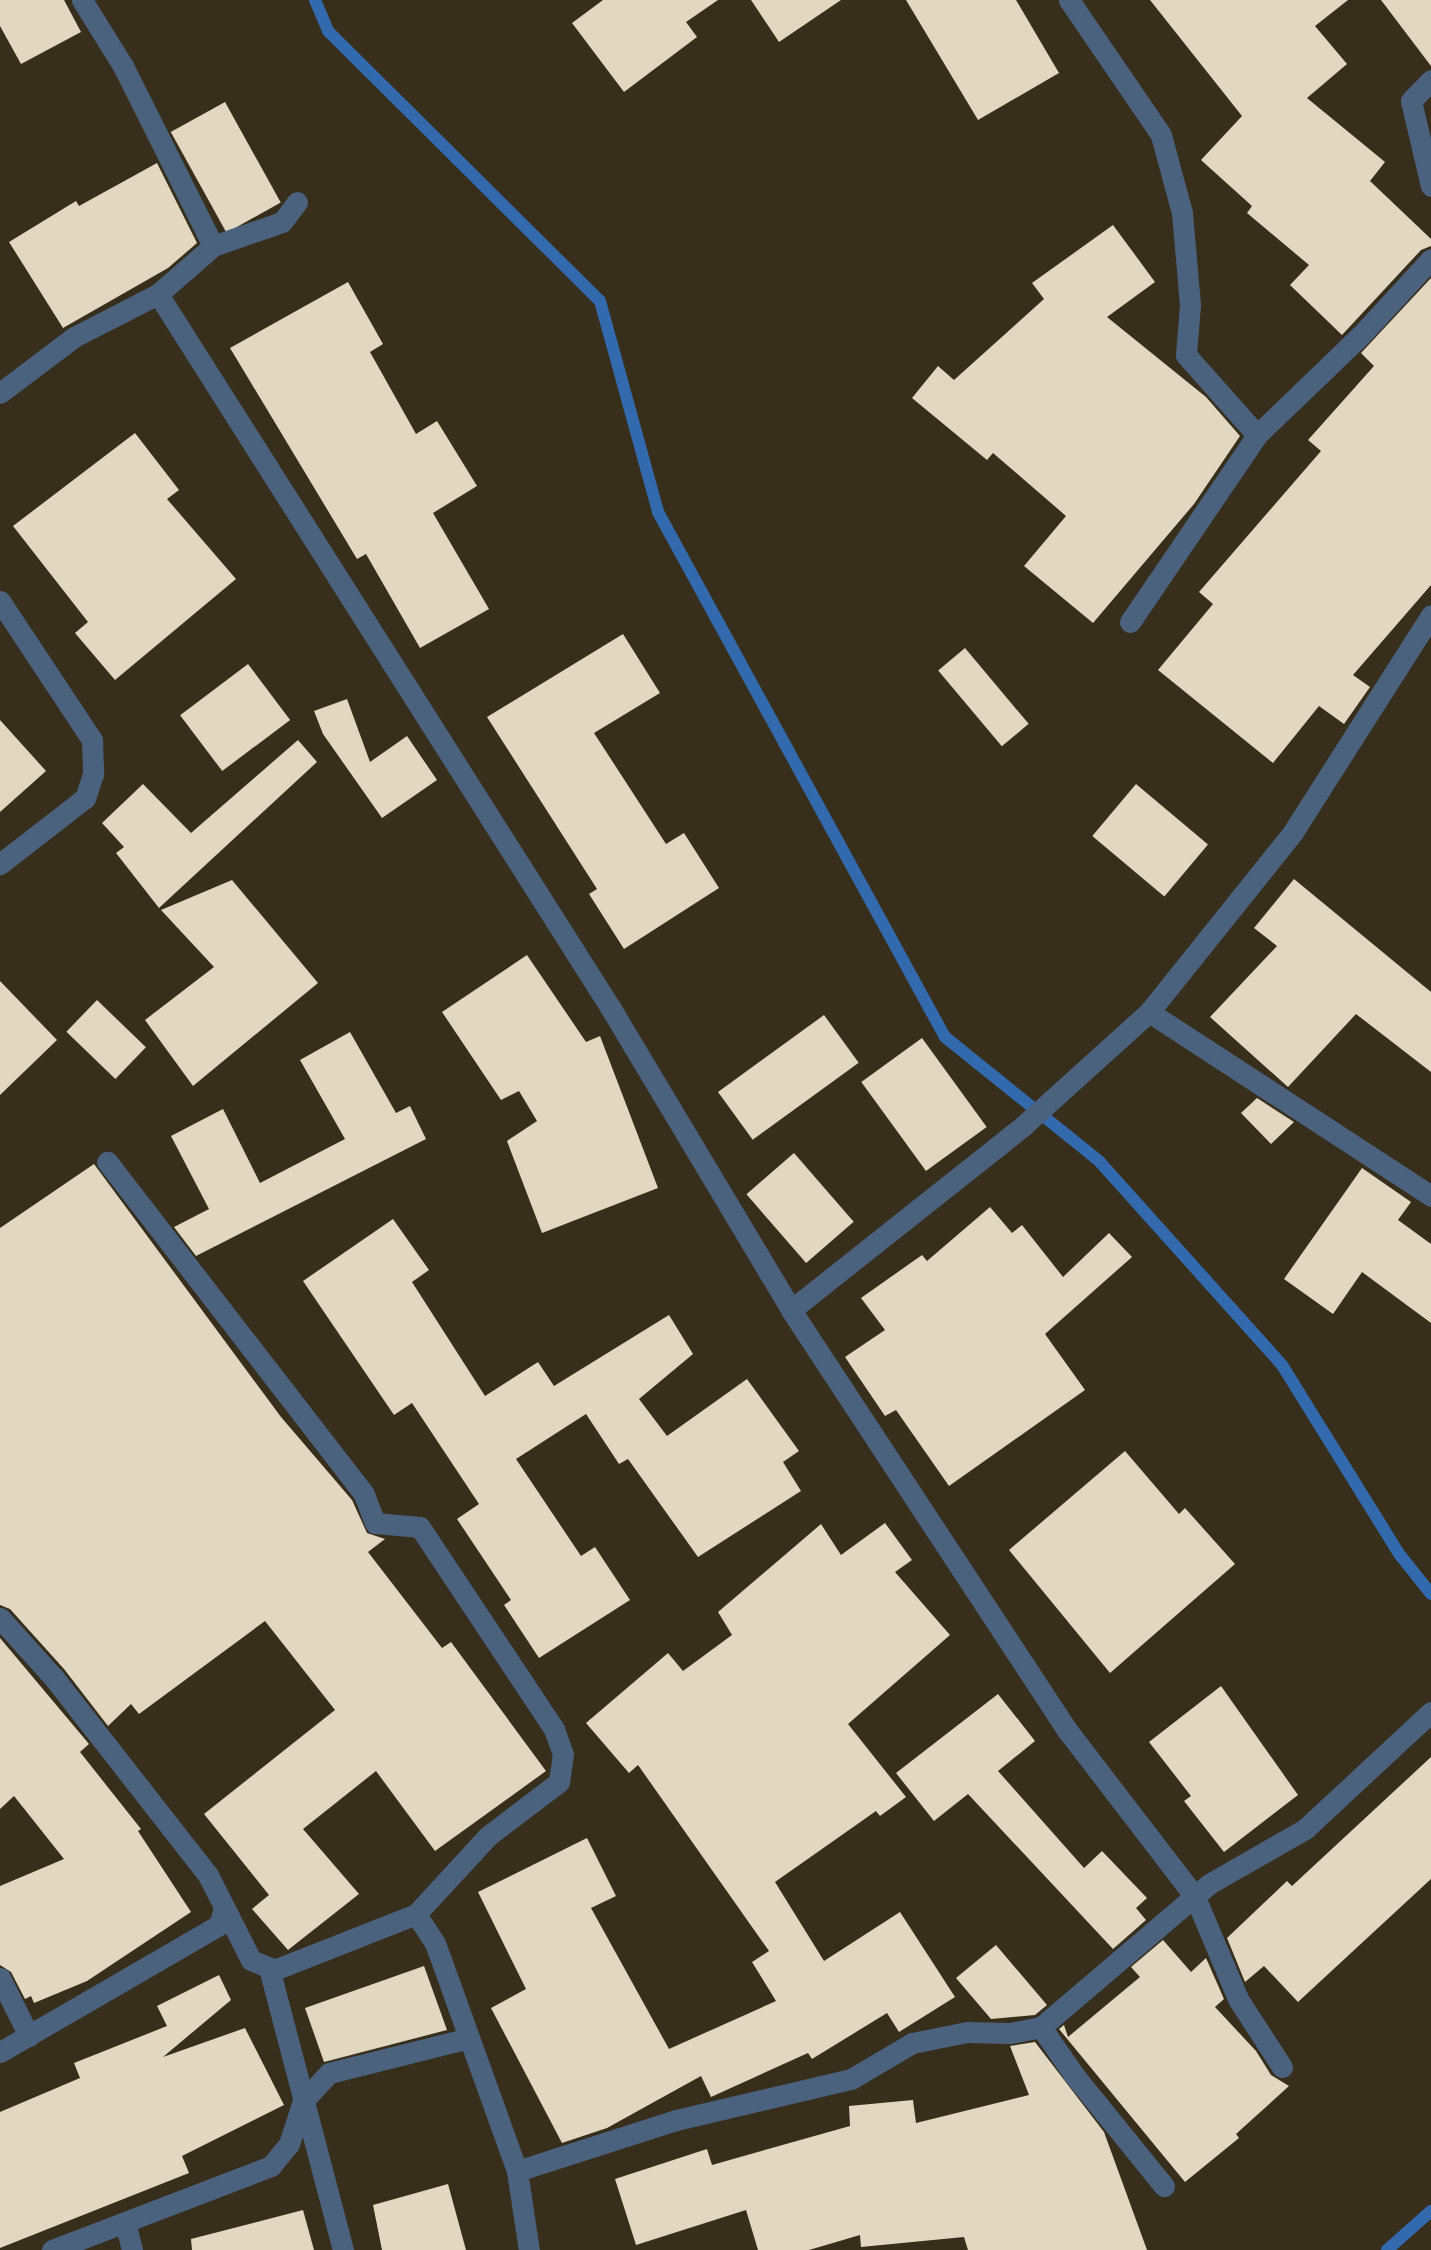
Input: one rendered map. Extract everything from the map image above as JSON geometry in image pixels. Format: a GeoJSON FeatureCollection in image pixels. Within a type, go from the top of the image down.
{"type":"FeatureCollection","features":[{"type":"Feature","properties":{"kind":"street"},"geometry":{"type":"LineString","coordinates":[[82,0],[123,66],[213,246]]}},
{"type":"Feature","properties":{"kind":"street"},"geometry":{"type":"LineString","coordinates":[[1069,0],[1161,135],[1182,213],[1191,305],[1186,355],[1257,435]]}},
{"type":"Feature","properties":{"kind":"street"},"geometry":{"type":"LineString","coordinates":[[1431,80],[1411,101],[1431,186]]}},
{"type":"Feature","properties":{"kind":"street"},"geometry":{"type":"LineString","coordinates":[[0,393],[74,337],[158,294],[213,246],[282,222],[297,202]]}},
{"type":"Feature","properties":{"kind":"street"},"geometry":{"type":"LineString","coordinates":[[1130,622],[1257,435],[1362,335],[1431,259]]}},
{"type":"Feature","properties":{"kind":"street"},"geometry":{"type":"LineString","coordinates":[[158,294],[184,330],[237,423],[610,1007],[791,1310],[1067,1730],[1195,1896],[1238,1999],[1282,2067]]}},
{"type":"Feature","properties":{"kind":"street"},"geometry":{"type":"LineString","coordinates":[[0,601],[92,740],[93,775],[85,799],[0,864]]}},
{"type":"Feature","properties":{"kind":"street"},"geometry":{"type":"LineString","coordinates":[[791,1310],[1024,1125],[1149,1012],[1293,832],[1431,615]]}},
{"type":"Feature","properties":{"kind":"street"},"geometry":{"type":"LineString","coordinates":[[1149,1012],[1431,1196]]}},
{"type":"Feature","properties":{"kind":"street"},"geometry":{"type":"LineString","coordinates":[[0,1618],[54,1678],[208,1875],[223,1912],[251,1960],[269,1968],[313,1956],[416,1914],[488,1836],[559,1782],[563,1754],[554,1729],[420,1527],[375,1523],[364,1494],[107,1161]]}},
{"type":"Feature","properties":{"kind":"street"},"geometry":{"type":"LineString","coordinates":[[517,2171],[676,2120],[850,2080],[912,2043],[967,2032],[1010,2033],[1041,2027],[1209,1884],[1305,1829],[1431,1713]]}},
{"type":"Feature","properties":{"kind":"street"},"geometry":{"type":"LineString","coordinates":[[0,2052],[219,1925],[223,1912]]}},
{"type":"Feature","properties":{"kind":"street"},"geometry":{"type":"LineString","coordinates":[[416,1914],[435,1943],[517,2171],[529,2250]]}},
{"type":"Feature","properties":{"kind":"street"},"geometry":{"type":"LineString","coordinates":[[269,1968],[343,2250]]}},
{"type":"Feature","properties":{"kind":"street"},"geometry":{"type":"LineString","coordinates":[[0,1978],[29,2036]]}},
{"type":"Feature","properties":{"kind":"street"},"geometry":{"type":"LineString","coordinates":[[1041,2027],[1073,2075],[1164,2186]]}},
{"type":"Feature","properties":{"kind":"street"},"geometry":{"type":"LineString","coordinates":[[52,2250],[271,2166],[289,2144],[303,2101],[329,2073],[469,2038]]}},
{"type":"Feature","properties":{"kind":"street"},"geometry":{"type":"LineString","coordinates":[[125,2222],[132,2250]]}},
{"type":"Feature","properties":{"kind":"building"},"geometry":{"type":"Polygon","coordinates":[[[0,0],[64,0],[81,32],[21,64],[0,26],[0,0]]]}},
{"type":"Feature","properties":{"kind":"building"},"geometry":{"type":"Polygon","coordinates":[[[603,0],[718,0],[686,22],[697,37],[624,92],[572,23],[603,0]]]}},
{"type":"Feature","properties":{"kind":"building"},"geometry":{"type":"Polygon","coordinates":[[[751,0],[841,0],[779,42],[751,0]]]}},
{"type":"Feature","properties":{"kind":"building"},"geometry":{"type":"Polygon","coordinates":[[[906,0],[1016,0],[1059,73],[978,120],[906,0]]]}},
{"type":"Feature","properties":{"kind":"building"},"geometry":{"type":"Polygon","coordinates":[[[1150,0],[1348,0],[1315,26],[1347,64],[1307,98],[1385,162],[1370,181],[1431,239],[1431,246],[1421,250],[1342,335],[1290,285],[1309,265],[1247,213],[1252,206],[1201,160],[1242,116],[1150,0]]]}},
{"type":"Feature","properties":{"kind":"building"},"geometry":{"type":"Polygon","coordinates":[[[1381,0],[1431,0],[1431,66],[1381,0]]]}},
{"type":"Feature","properties":{"kind":"building"},"geometry":{"type":"Polygon","coordinates":[[[225,102],[281,203],[227,233],[171,132],[225,102]]]}},
{"type":"Feature","properties":{"kind":"building"},"geometry":{"type":"Polygon","coordinates":[[[157,163],[197,243],[168,268],[63,328],[9,242],[76,201],[79,206],[157,163]]]}},
{"type":"Feature","properties":{"kind":"building"},"geometry":{"type":"Polygon","coordinates":[[[1113,225],[1155,282],[1107,317],[1206,397],[1240,436],[1194,504],[1093,623],[1024,566],[1066,516],[993,453],[987,460],[912,398],[938,366],[954,380],[1044,299],[1032,283],[1113,225]]]}},
{"type":"Feature","properties":{"kind":"building"},"geometry":{"type":"Polygon","coordinates":[[[1431,278],[1431,585],[1353,675],[1370,687],[1344,724],[1319,706],[1273,763],[1158,670],[1213,604],[1199,592],[1321,451],[1308,440],[1374,366],[1361,353],[1431,278]]]}},
{"type":"Feature","properties":{"kind":"building"},"geometry":{"type":"Polygon","coordinates":[[[348,282],[383,344],[370,352],[416,434],[437,421],[477,486],[433,513],[489,609],[420,648],[366,554],[357,559],[230,348],[348,282]]]}},
{"type":"Feature","properties":{"kind":"building"},"geometry":{"type":"Polygon","coordinates":[[[135,433],[179,490],[167,499],[236,579],[115,680],[75,633],[88,622],[13,526],[135,433]]]}},
{"type":"Feature","properties":{"kind":"building"},"geometry":{"type":"Polygon","coordinates":[[[623,634],[660,693],[594,733],[666,844],[684,833],[719,888],[624,949],[589,894],[597,889],[487,717],[623,634]]]}},
{"type":"Feature","properties":{"kind":"building"},"geometry":{"type":"Polygon","coordinates":[[[965,648],[1029,724],[1002,746],[938,670],[965,648]]]}},
{"type":"Feature","properties":{"kind":"building"},"geometry":{"type":"Polygon","coordinates":[[[248,664],[290,720],[222,771],[180,715],[248,664]]]}},
{"type":"Feature","properties":{"kind":"building"},"geometry":{"type":"Polygon","coordinates":[[[347,699],[370,762],[407,736],[437,780],[382,818],[323,734],[314,711],[347,699]]]}},
{"type":"Feature","properties":{"kind":"building"},"geometry":{"type":"Polygon","coordinates":[[[0,720],[46,771],[0,812],[0,720]]]}},
{"type":"Feature","properties":{"kind":"building"},"geometry":{"type":"Polygon","coordinates":[[[298,740],[317,762],[159,908],[116,853],[124,847],[102,823],[143,784],[191,833],[298,740]]]}},
{"type":"Feature","properties":{"kind":"building"},"geometry":{"type":"Polygon","coordinates":[[[1136,784],[1208,844],[1164,897],[1092,836],[1136,784]]]}},
{"type":"Feature","properties":{"kind":"building"},"geometry":{"type":"Polygon","coordinates":[[[1294,879],[1431,992],[1431,1072],[1356,1014],[1288,1087],[1210,1017],[1277,946],[1254,928],[1294,879]]]}},
{"type":"Feature","properties":{"kind":"building"},"geometry":{"type":"Polygon","coordinates":[[[232,880],[318,983],[193,1086],[145,1020],[214,967],[161,910],[232,880]]]}},
{"type":"Feature","properties":{"kind":"building"},"geometry":{"type":"Polygon","coordinates":[[[527,955],[586,1042],[600,1036],[658,1188],[542,1233],[507,1141],[537,1121],[519,1091],[501,1100],[442,1012],[527,955]]]}},
{"type":"Feature","properties":{"kind":"building"},"geometry":{"type":"Polygon","coordinates":[[[0,981],[57,1040],[0,1095],[0,981]]]}},
{"type":"Feature","properties":{"kind":"building"},"geometry":{"type":"Polygon","coordinates":[[[97,1000],[146,1047],[115,1079],[66,1032],[97,1000]]]}},
{"type":"Feature","properties":{"kind":"building"},"geometry":{"type":"Polygon","coordinates":[[[824,1015],[859,1063],[753,1140],[718,1092],[824,1015]]]}},
{"type":"Feature","properties":{"kind":"building"},"geometry":{"type":"Polygon","coordinates":[[[350,1032],[396,1113],[410,1106],[426,1139],[196,1256],[174,1227],[209,1209],[171,1136],[223,1109],[260,1183],[345,1139],[300,1060],[350,1032]]]}},
{"type":"Feature","properties":{"kind":"building"},"geometry":{"type":"Polygon","coordinates":[[[922,1038],[987,1127],[926,1171],[861,1082],[922,1038]]]}},
{"type":"Feature","properties":{"kind":"building"},"geometry":{"type":"Polygon","coordinates":[[[1257,1098],[1294,1122],[1271,1144],[1241,1113],[1257,1098]]]}},
{"type":"Feature","properties":{"kind":"building"},"geometry":{"type":"Polygon","coordinates":[[[794,1153],[854,1222],[806,1263],[746,1194],[794,1153]]]}},
{"type":"Feature","properties":{"kind":"building"},"geometry":{"type":"Polygon","coordinates":[[[94,1164],[281,1417],[352,1500],[367,1533],[385,1539],[368,1552],[442,1648],[451,1642],[546,1771],[435,1851],[376,1771],[303,1829],[359,1894],[288,1950],[252,1909],[269,1895],[204,1814],[335,1710],[265,1621],[139,1714],[131,1704],[108,1726],[64,1669],[10,1609],[0,1605],[0,1228],[94,1164]]]}},
{"type":"Feature","properties":{"kind":"building"},"geometry":{"type":"Polygon","coordinates":[[[1362,1168],[1411,1202],[1398,1220],[1431,1244],[1431,1323],[1362,1272],[1333,1314],[1284,1279],[1362,1168]]]}},
{"type":"Feature","properties":{"kind":"building"},"geometry":{"type":"Polygon","coordinates":[[[990,1207],[1012,1233],[1022,1225],[1063,1277],[1109,1233],[1132,1257],[1045,1334],[1085,1390],[949,1486],[896,1410],[885,1416],[845,1357],[885,1330],[861,1298],[922,1255],[927,1261],[990,1207]]]}},
{"type":"Feature","properties":{"kind":"building"},"geometry":{"type":"Polygon","coordinates":[[[393,1219],[429,1270],[412,1282],[485,1396],[538,1362],[554,1386],[669,1315],[693,1354],[639,1399],[667,1436],[747,1379],[799,1451],[783,1462],[801,1491],[698,1557],[628,1459],[619,1464],[586,1414],[516,1459],[581,1556],[595,1547],[630,1600],[539,1658],[504,1605],[511,1600],[457,1519],[479,1504],[412,1403],[394,1415],[303,1281],[393,1219]]]}},
{"type":"Feature","properties":{"kind":"building"},"geometry":{"type":"Polygon","coordinates":[[[1125,1451],[1179,1514],[1185,1508],[1235,1564],[1110,1673],[1009,1550],[1125,1451]]]}},
{"type":"Feature","properties":{"kind":"building"},"geometry":{"type":"Polygon","coordinates":[[[885,1523],[912,1560],[895,1572],[950,1635],[848,1724],[906,1797],[880,1816],[876,1811],[775,1882],[824,1961],[900,1912],[955,1997],[899,2032],[887,2013],[812,2059],[808,2053],[711,2097],[701,2076],[607,2128],[562,2143],[491,2008],[526,1989],[478,1892],[587,1838],[616,1896],[591,1908],[669,2049],[776,2001],[752,1962],[769,1951],[638,1765],[629,1773],[586,1723],[668,1653],[683,1671],[732,1635],[718,1612],[821,1524],[841,1555],[885,1523]]]}},
{"type":"Feature","properties":{"kind":"building"},"geometry":{"type":"Polygon","coordinates":[[[0,1638],[89,1744],[80,1752],[141,1829],[138,1831],[191,1912],[87,1981],[34,2003],[31,1996],[25,1999],[11,1972],[0,1965],[0,1886],[64,1859],[14,1796],[0,1809],[0,1638]]]}},
{"type":"Feature","properties":{"kind":"building"},"geometry":{"type":"Polygon","coordinates":[[[1221,1686],[1298,1795],[1224,1852],[1184,1801],[1191,1796],[1149,1742],[1221,1686]]]}},
{"type":"Feature","properties":{"kind":"building"},"geometry":{"type":"Polygon","coordinates":[[[998,1694],[1035,1741],[998,1771],[1084,1868],[1102,1851],[1147,1898],[1136,1908],[1146,1920],[1113,1949],[968,1794],[934,1821],[896,1773],[998,1694]]]}},
{"type":"Feature","properties":{"kind":"building"},"geometry":{"type":"Polygon","coordinates":[[[1431,1757],[1431,1879],[1298,2002],[1264,1966],[1245,1982],[1227,1938],[1287,1881],[1292,1886],[1431,1757]]]}},
{"type":"Feature","properties":{"kind":"building"},"geometry":{"type":"Polygon","coordinates":[[[1163,1940],[1191,1972],[1206,1958],[1224,1999],[1215,2007],[1256,2051],[1271,2075],[1289,2086],[1236,2134],[1239,2138],[1185,2182],[1059,2029],[1064,2025],[1068,2037],[1140,1977],[1131,1967],[1163,1940]]]}},
{"type":"Feature","properties":{"kind":"building"},"geometry":{"type":"Polygon","coordinates":[[[996,1945],[1047,2005],[1035,2015],[991,2019],[956,1978],[996,1945]]]}},
{"type":"Feature","properties":{"kind":"building"},"geometry":{"type":"Polygon","coordinates":[[[424,1966],[447,2030],[324,2062],[305,2008],[424,1966]]]}},
{"type":"Feature","properties":{"kind":"building"},"geometry":{"type":"Polygon","coordinates":[[[219,1975],[231,2000],[163,2057],[245,2028],[284,2105],[182,2156],[189,2173],[0,2248],[0,2112],[80,2078],[74,2063],[167,2026],[157,2006],[219,1975]]]}},
{"type":"Feature","properties":{"kind":"building"},"geometry":{"type":"Polygon","coordinates":[[[1035,2042],[1104,2132],[1147,2250],[968,2250],[964,2237],[861,2247],[860,2235],[809,2250],[758,2250],[746,2210],[636,2245],[615,2179],[707,2149],[712,2165],[850,2126],[849,2106],[913,2100],[916,2123],[1029,2095],[1010,2046],[1035,2042]]]}},
{"type":"Feature","properties":{"kind":"building"},"geometry":{"type":"Polygon","coordinates":[[[448,2184],[466,2250],[382,2250],[373,2205],[448,2184]]]}},
{"type":"Feature","properties":{"kind":"building"},"geometry":{"type":"Polygon","coordinates":[[[303,2210],[314,2250],[192,2250],[191,2239],[303,2210]]]}},
{"type":"Feature","properties":{"kind":"waterway"},"geometry":{"type":"LineString","coordinates":[[315,0],[328,31],[600,301],[658,512],[945,1037],[1099,1161],[1282,1365],[1400,1555],[1431,1594]]}},
{"type":"Feature","properties":{"kind":"waterway"},"geometry":{"type":"LineString","coordinates":[[1387,2250],[1431,2211]]}}]}
